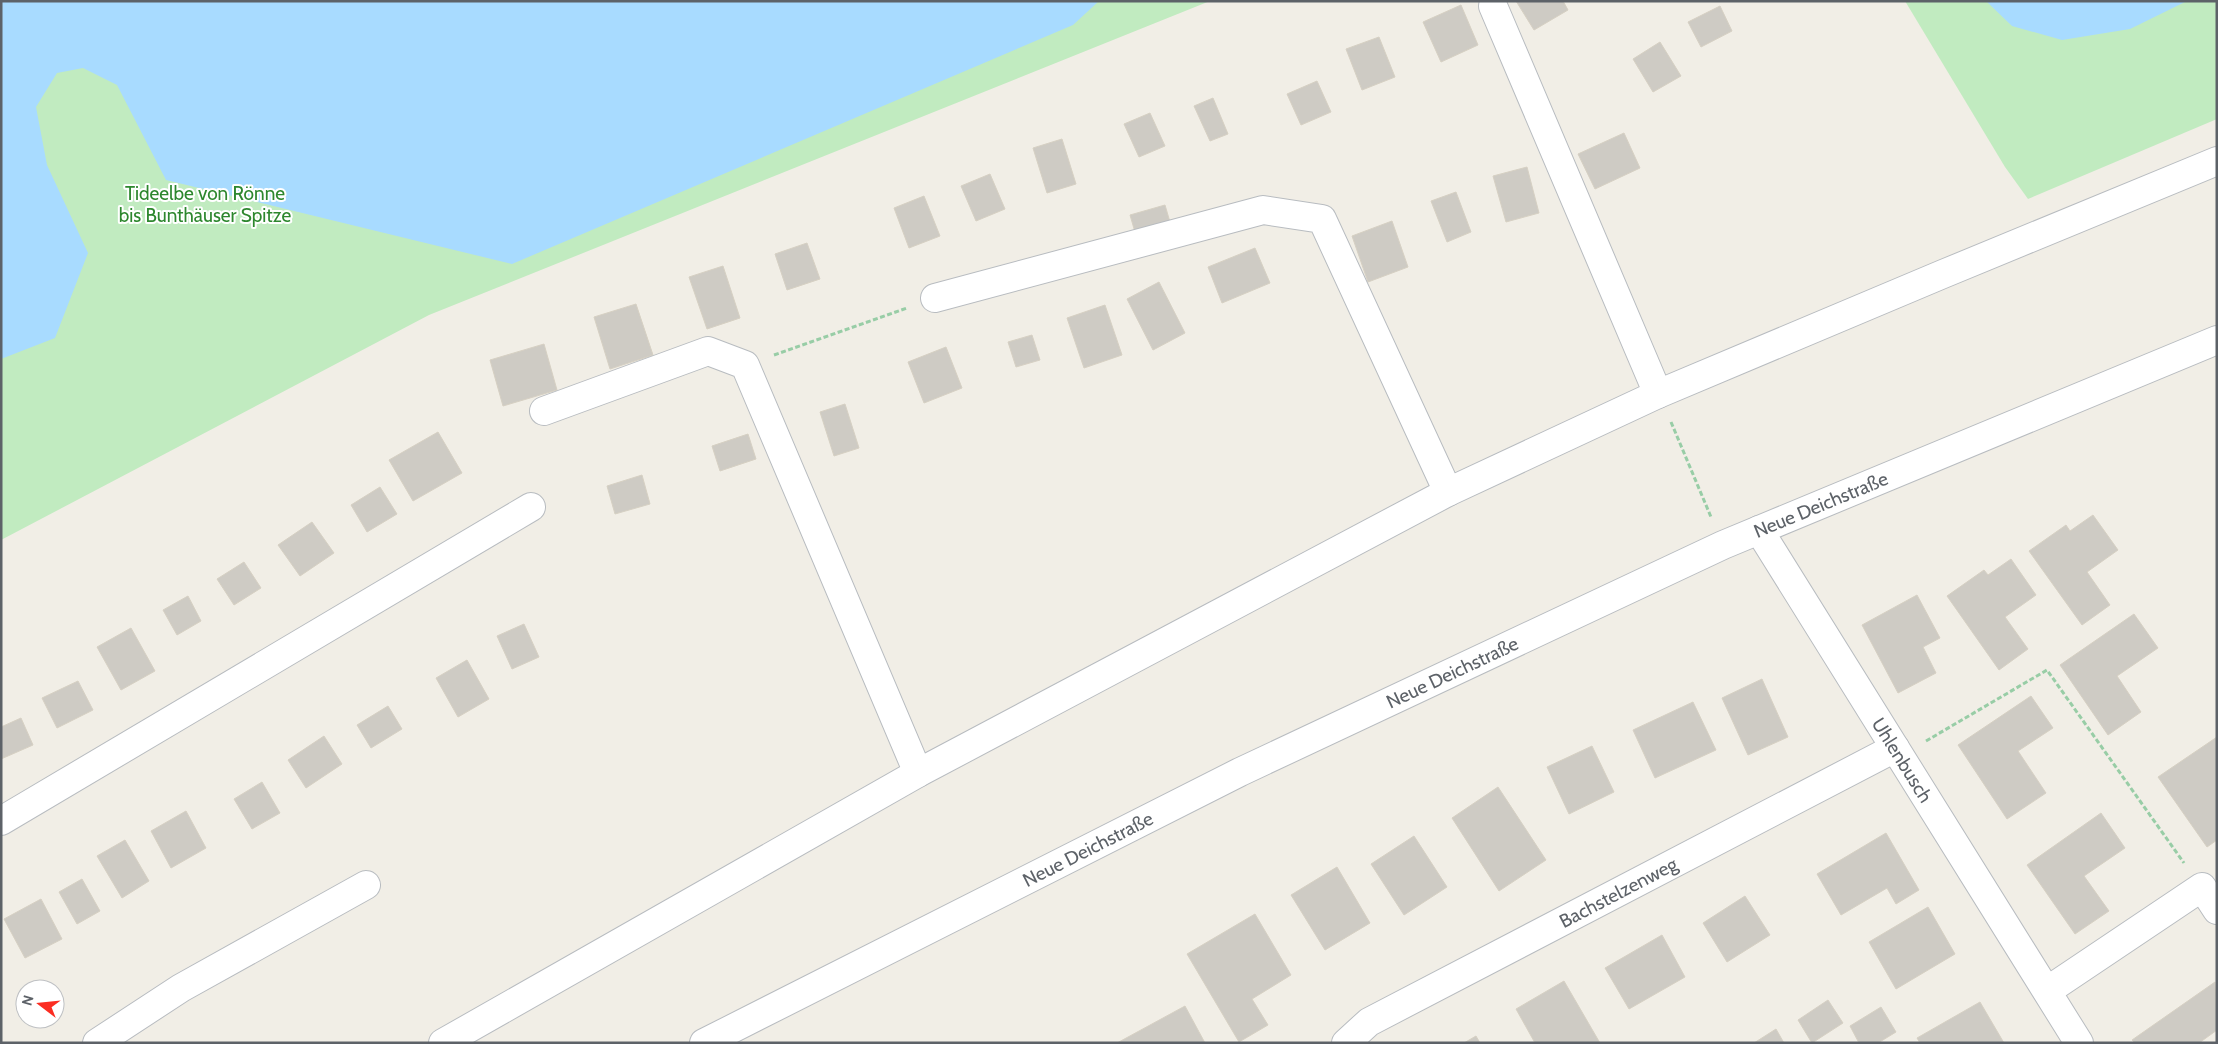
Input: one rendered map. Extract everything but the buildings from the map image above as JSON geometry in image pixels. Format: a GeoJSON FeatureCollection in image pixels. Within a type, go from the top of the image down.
{"type":"FeatureCollection","features":[{"type":"Feature","properties":{"kind":"street"},"geometry":{"type":"LineString","coordinates":[[1493,6],[1658,394]]}},
{"type":"Feature","properties":{"kind":"street"},"geometry":{"type":"LineString","coordinates":[[443,1043],[918,774],[1448,492],[1658,394],[2217,161]]}},
{"type":"Feature","properties":{"kind":"street"},"geometry":{"type":"LineString","coordinates":[[935,298],[1263,210],[1322,219],[1448,492]]}},
{"type":"Feature","properties":{"kind":"street","name":"Neue Deichstraße"},"geometry":{"type":"LineString","coordinates":[[704,1043],[1240,772],[1723,546],[2217,340]]}},
{"type":"Feature","properties":{"kind":"street"},"geometry":{"type":"LineString","coordinates":[[544,411],[708,352],[745,365],[918,774]]}},
{"type":"Feature","properties":{"kind":"street"},"geometry":{"type":"LineString","coordinates":[[1,821],[531,507]]}},
{"type":"Feature","properties":{"kind":"street","name":"Uhlenbusch"},"geometry":{"type":"LineString","coordinates":[[1759,530],[2079,1043]]}},
{"type":"Feature","properties":{"kind":"street","name":"Bachstelzenweg"},"geometry":{"type":"LineString","coordinates":[[1346,1043],[1369,1022],[1897,752]]}},
{"type":"Feature","properties":{"kind":"street"},"geometry":{"type":"LineString","coordinates":[[97,1043],[181,988],[366,885]]}},
{"type":"Feature","properties":{"kind":"street"},"geometry":{"type":"LineString","coordinates":[[2047,991],[2202,888],[2217,910]]}},
{"type":"Feature","properties":{"kind":"path"},"geometry":{"type":"LineString","coordinates":[[745,365],[935,298]]}},
{"type":"Feature","properties":{"kind":"path"},"geometry":{"type":"LineString","coordinates":[[1658,394],[1690,465],[1723,546]]}},
{"type":"Feature","properties":{"kind":"path"},"geometry":{"type":"LineString","coordinates":[[1897,752],[2047,670],[2202,888]]}},
{"type":"Feature","properties":{"kind":"green space","name":"Tideelbe von Rönne bis Bunthäuser Spitze"},"geometry":{"type":"Polygon","coordinates":[[[1,1],[1210,1],[429,315],[1,540],[1,1]]]}},
{"type":"Feature","properties":{"kind":"green space"},"geometry":{"type":"Polygon","coordinates":[[[1905,1],[2217,1],[2217,119],[2028,199],[2005,167],[1905,1]]]}},
{"type":"Feature","properties":{"kind":"water","name":"Tideelbe von Rönne bis Bunthäuser Spitze"},"geometry":{"type":"Polygon","coordinates":[[[1,1],[1099,1],[1073,25],[512,264],[166,180],[117,85],[83,68],[57,73],[36,107],[47,165],[88,253],[55,338],[1,359],[1,1]]]}},
{"type":"Feature","properties":{"kind":"water"},"geometry":{"type":"Polygon","coordinates":[[[1986,1],[2187,1],[2130,29],[2062,40],[2012,26],[1986,1]]]}}]}
